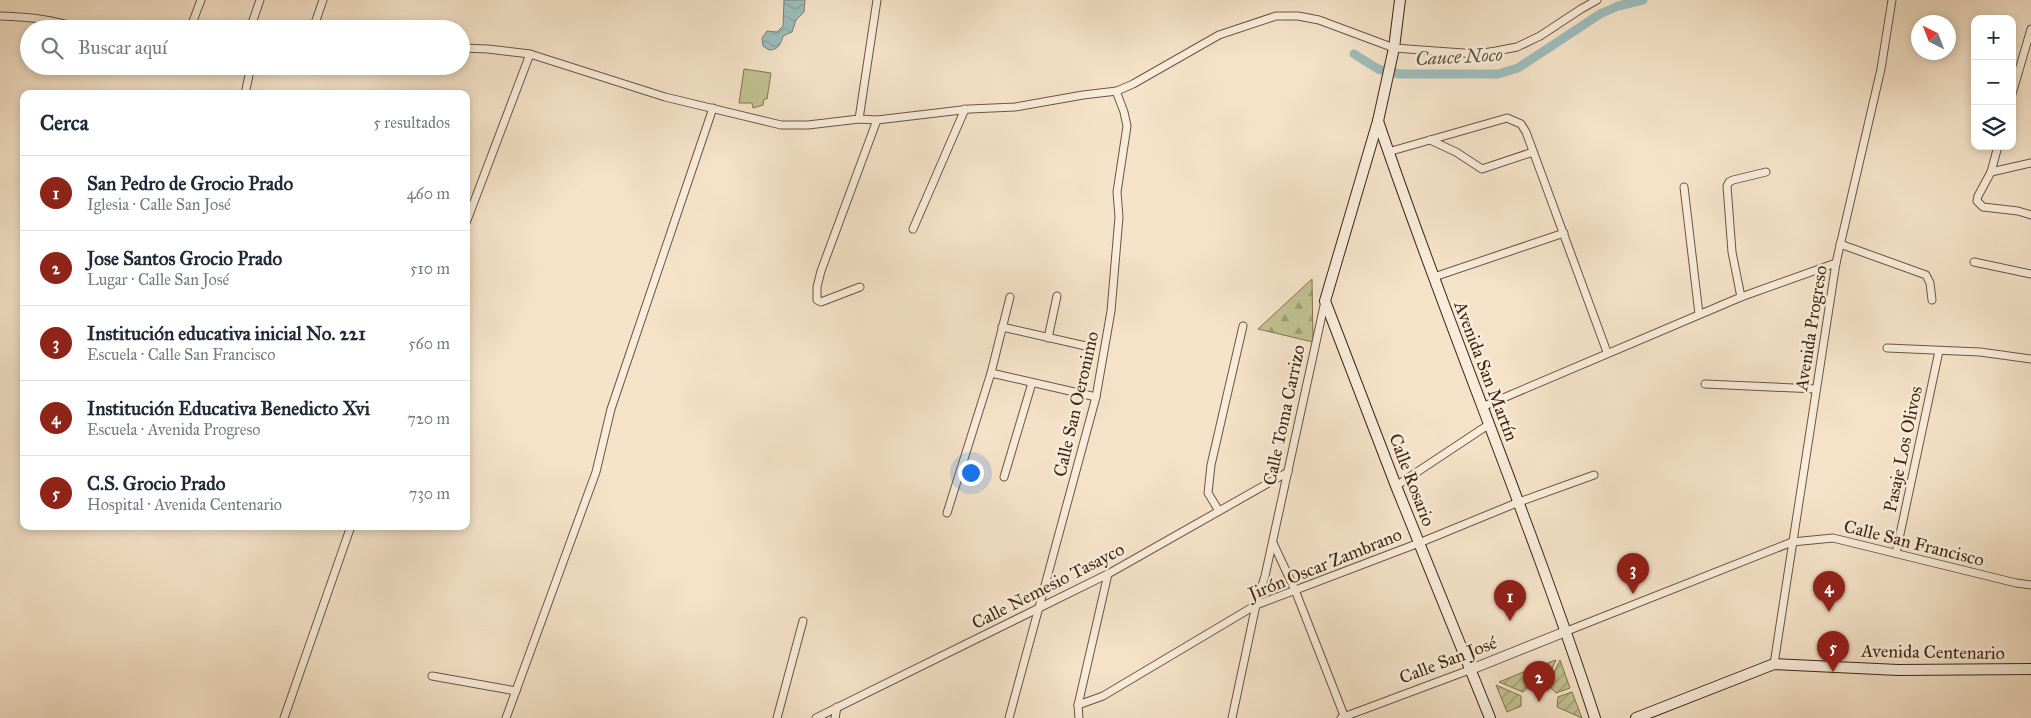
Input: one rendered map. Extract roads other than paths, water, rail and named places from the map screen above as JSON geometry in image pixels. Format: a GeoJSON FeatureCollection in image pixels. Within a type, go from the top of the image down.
{"type":"FeatureCollection","features":[{"type":"Feature","properties":{"kind":"main road","name":"Calle Toma Carrizo"},"geometry":{"type":"LineString","coordinates":[[1325,301],[1378,121],[1394,48],[1400,0]]}},
{"type":"Feature","properties":{"kind":"main road","name":"Avenida San Martín"},"geometry":{"type":"LineString","coordinates":[[1378,121],[1488,425],[1567,631],[1595,718]]}},
{"type":"Feature","properties":{"kind":"main road","name":"Calle Rosario"},"geometry":{"type":"LineString","coordinates":[[1325,301],[1396,486],[1472,669],[1490,718]]}},
{"type":"Feature","properties":{"kind":"main road","name":"Avenida Centenario"},"geometry":{"type":"LineString","coordinates":[[1636,718],[1774,664],[1898,670],[2031,669]]}},
{"type":"Feature","properties":{"kind":"street"},"geometry":{"type":"LineString","coordinates":[[193,20],[201,0]]}},
{"type":"Feature","properties":{"kind":"street"},"geometry":{"type":"LineString","coordinates":[[253,20],[260,0]]}},
{"type":"Feature","properties":{"kind":"street"},"geometry":{"type":"LineString","coordinates":[[316,20],[322,0]]}},
{"type":"Feature","properties":{"kind":"street"},"geometry":{"type":"LineString","coordinates":[[859,119],[877,0]]}},
{"type":"Feature","properties":{"kind":"street"},"geometry":{"type":"LineString","coordinates":[[470,48],[530,54],[665,97],[781,125],[808,125],[859,119],[877,120],[965,109],[1015,108],[1083,95],[1116,91],[1133,84],[1219,35],[1276,16],[1298,16],[1319,20],[1394,48],[1477,54],[1496,52],[1517,46],[1540,36],[1581,8],[1597,0]]}},
{"type":"Feature","properties":{"kind":"street","name":"Avenida Progreso"},"geometry":{"type":"LineString","coordinates":[[1774,664],[1836,263],[1881,69],[1892,0]]}},
{"type":"Feature","properties":{"kind":"street"},"geometry":{"type":"LineString","coordinates":[[0,16],[35,17],[50,20]]}},
{"type":"Feature","properties":{"kind":"street"},"geometry":{"type":"LineString","coordinates":[[2016,80],[2031,29]]}},
{"type":"Feature","properties":{"kind":"street"},"geometry":{"type":"LineString","coordinates":[[470,212],[530,54]]}},
{"type":"Feature","properties":{"kind":"street"},"geometry":{"type":"LineString","coordinates":[[246,90],[249,75]]}},
{"type":"Feature","properties":{"kind":"street","name":"Calle San Oeronimo"},"geometry":{"type":"LineString","coordinates":[[1009,718],[1096,398],[1111,311],[1119,217],[1116,192],[1126,126],[1125,116],[1116,91]]}},
{"type":"Feature","properties":{"kind":"street"},"geometry":{"type":"LineString","coordinates":[[506,718],[596,472],[611,409],[713,108]]}},
{"type":"Feature","properties":{"kind":"street"},"geometry":{"type":"LineString","coordinates":[[913,229],[965,109]]}},
{"type":"Feature","properties":{"kind":"street"},"geometry":{"type":"LineString","coordinates":[[1388,152],[1507,118],[1521,124],[1534,152],[1607,352]]}},
{"type":"Feature","properties":{"kind":"street"},"geometry":{"type":"LineString","coordinates":[[860,287],[822,302],[817,300],[817,287],[821,271],[877,120]]}},
{"type":"Feature","properties":{"kind":"street"},"geometry":{"type":"LineString","coordinates":[[1430,140],[1456,152],[1482,169],[1534,152]]}},
{"type":"Feature","properties":{"kind":"street"},"geometry":{"type":"LineString","coordinates":[[1997,150],[1991,172],[1977,201],[1983,206],[2018,211],[2031,216]]}},
{"type":"Feature","properties":{"kind":"street"},"geometry":{"type":"LineString","coordinates":[[1991,172],[2031,164]]}},
{"type":"Feature","properties":{"kind":"street"},"geometry":{"type":"LineString","coordinates":[[1741,297],[1732,252],[1727,186],[1733,180],[1766,172]]}},
{"type":"Feature","properties":{"kind":"street"},"geometry":{"type":"LineString","coordinates":[[1684,187],[1698,314]]}},
{"type":"Feature","properties":{"kind":"street"},"geometry":{"type":"LineString","coordinates":[[1434,278],[1564,233]]}},
{"type":"Feature","properties":{"kind":"street"},"geometry":{"type":"LineString","coordinates":[[1840,244],[1926,276],[1930,283],[1932,300]]}},
{"type":"Feature","properties":{"kind":"street"},"geometry":{"type":"LineString","coordinates":[[1974,262],[2031,274]]}},
{"type":"Feature","properties":{"kind":"street"},"geometry":{"type":"LineString","coordinates":[[1482,407],[1698,314],[1836,263]]}},
{"type":"Feature","properties":{"kind":"street"},"geometry":{"type":"LineString","coordinates":[[1048,338],[1057,296]]}},
{"type":"Feature","properties":{"kind":"street"},"geometry":{"type":"LineString","coordinates":[[947,513],[990,373],[1010,297]]}},
{"type":"Feature","properties":{"kind":"street","name":"Calle Toma Carrizo"},"geometry":{"type":"LineString","coordinates":[[1232,718],[1256,605],[1273,543],[1325,301]]}},
{"type":"Feature","properties":{"kind":"street"},"geometry":{"type":"LineString","coordinates":[[1219,511],[1208,493],[1212,466],[1243,326]]}},
{"type":"Feature","properties":{"kind":"street"},"geometry":{"type":"LineString","coordinates":[[1002,327],[1090,347]]}},
{"type":"Feature","properties":{"kind":"street"},"geometry":{"type":"LineString","coordinates":[[1886,348],[1980,352],[2031,359]]}},
{"type":"Feature","properties":{"kind":"street","name":"Pasaje Los Olivos"},"geometry":{"type":"LineString","coordinates":[[1896,553],[1939,351]]}},
{"type":"Feature","properties":{"kind":"street"},"geometry":{"type":"LineString","coordinates":[[990,373],[1096,398]]}},
{"type":"Feature","properties":{"kind":"street"},"geometry":{"type":"LineString","coordinates":[[1004,477],[1032,383]]}},
{"type":"Feature","properties":{"kind":"street"},"geometry":{"type":"LineString","coordinates":[[1705,384],[1816,388]]}},
{"type":"Feature","properties":{"kind":"street"},"geometry":{"type":"LineString","coordinates":[[1396,486],[1488,425]]}},
{"type":"Feature","properties":{"kind":"street","name":"Calle Nemesio Tasayco"},"geometry":{"type":"LineString","coordinates":[[816,718],[1108,574],[1288,472]]}},
{"type":"Feature","properties":{"kind":"street","name":"Jirón Oscar Zambrano"},"geometry":{"type":"LineString","coordinates":[[1078,705],[1103,696],[1256,605],[1419,543],[1519,502],[1594,475]]}},
{"type":"Feature","properties":{"kind":"street"},"geometry":{"type":"LineString","coordinates":[[284,718],[350,530]]}},
{"type":"Feature","properties":{"kind":"street","name":"Calle San Francisco"},"geometry":{"type":"LineString","coordinates":[[1567,631],[1792,542],[1833,538],[2016,583],[2031,585]]}},
{"type":"Feature","properties":{"kind":"street"},"geometry":{"type":"LineString","coordinates":[[1273,543],[1295,590],[1343,718]]}},
{"type":"Feature","properties":{"kind":"street"},"geometry":{"type":"LineString","coordinates":[[1079,718],[1078,705],[1108,574]]}},
{"type":"Feature","properties":{"kind":"street"},"geometry":{"type":"LineString","coordinates":[[777,718],[803,621]]}},
{"type":"Feature","properties":{"kind":"street","name":"Calle San José"},"geometry":{"type":"LineString","coordinates":[[1343,718],[1567,631]]}},
{"type":"Feature","properties":{"kind":"street"},"geometry":{"type":"LineString","coordinates":[[432,676],[516,691]]}},
{"type":"Feature","properties":{"kind":"street"},"geometry":{"type":"LineString","coordinates":[[835,718],[837,707]]}},
{"type":"Feature","properties":{"kind":"water"},"geometry":{"type":"Polygon","coordinates":[[[784,0],[805,0],[804,12],[796,20],[792,32],[783,36],[777,48],[769,50],[763,46],[762,38],[767,31],[777,32],[783,26],[784,0]]]}},
{"type":"Feature","properties":{"kind":"waterway","name":"Cauce Noco"},"geometry":{"type":"LineString","coordinates":[[1354,54],[1378,69],[1399,74],[1498,74],[1518,68],[1600,14],[1618,6],[1643,0]]}},
{"type":"Feature","properties":{"kind":"place","name":"Institución educativa inicial No. 221"},"geometry":{"type":"Point","coordinates":[1633,594]}},
{"type":"Feature","properties":{"kind":"place","name":"Institución Educativa Benedicto Xvi"},"geometry":{"type":"Point","coordinates":[1829,612]}},
{"type":"Feature","properties":{"kind":"place","name":"San Pedro de Grocio Prado"},"geometry":{"type":"Point","coordinates":[1510,621]}},
{"type":"Feature","properties":{"kind":"place","name":"C.S. Grocio Prado"},"geometry":{"type":"Point","coordinates":[1833,672]}},
{"type":"Feature","properties":{"kind":"place","name":"Jose Santos Grocio Prado"},"geometry":{"type":"Point","coordinates":[1539,702]}}]}
